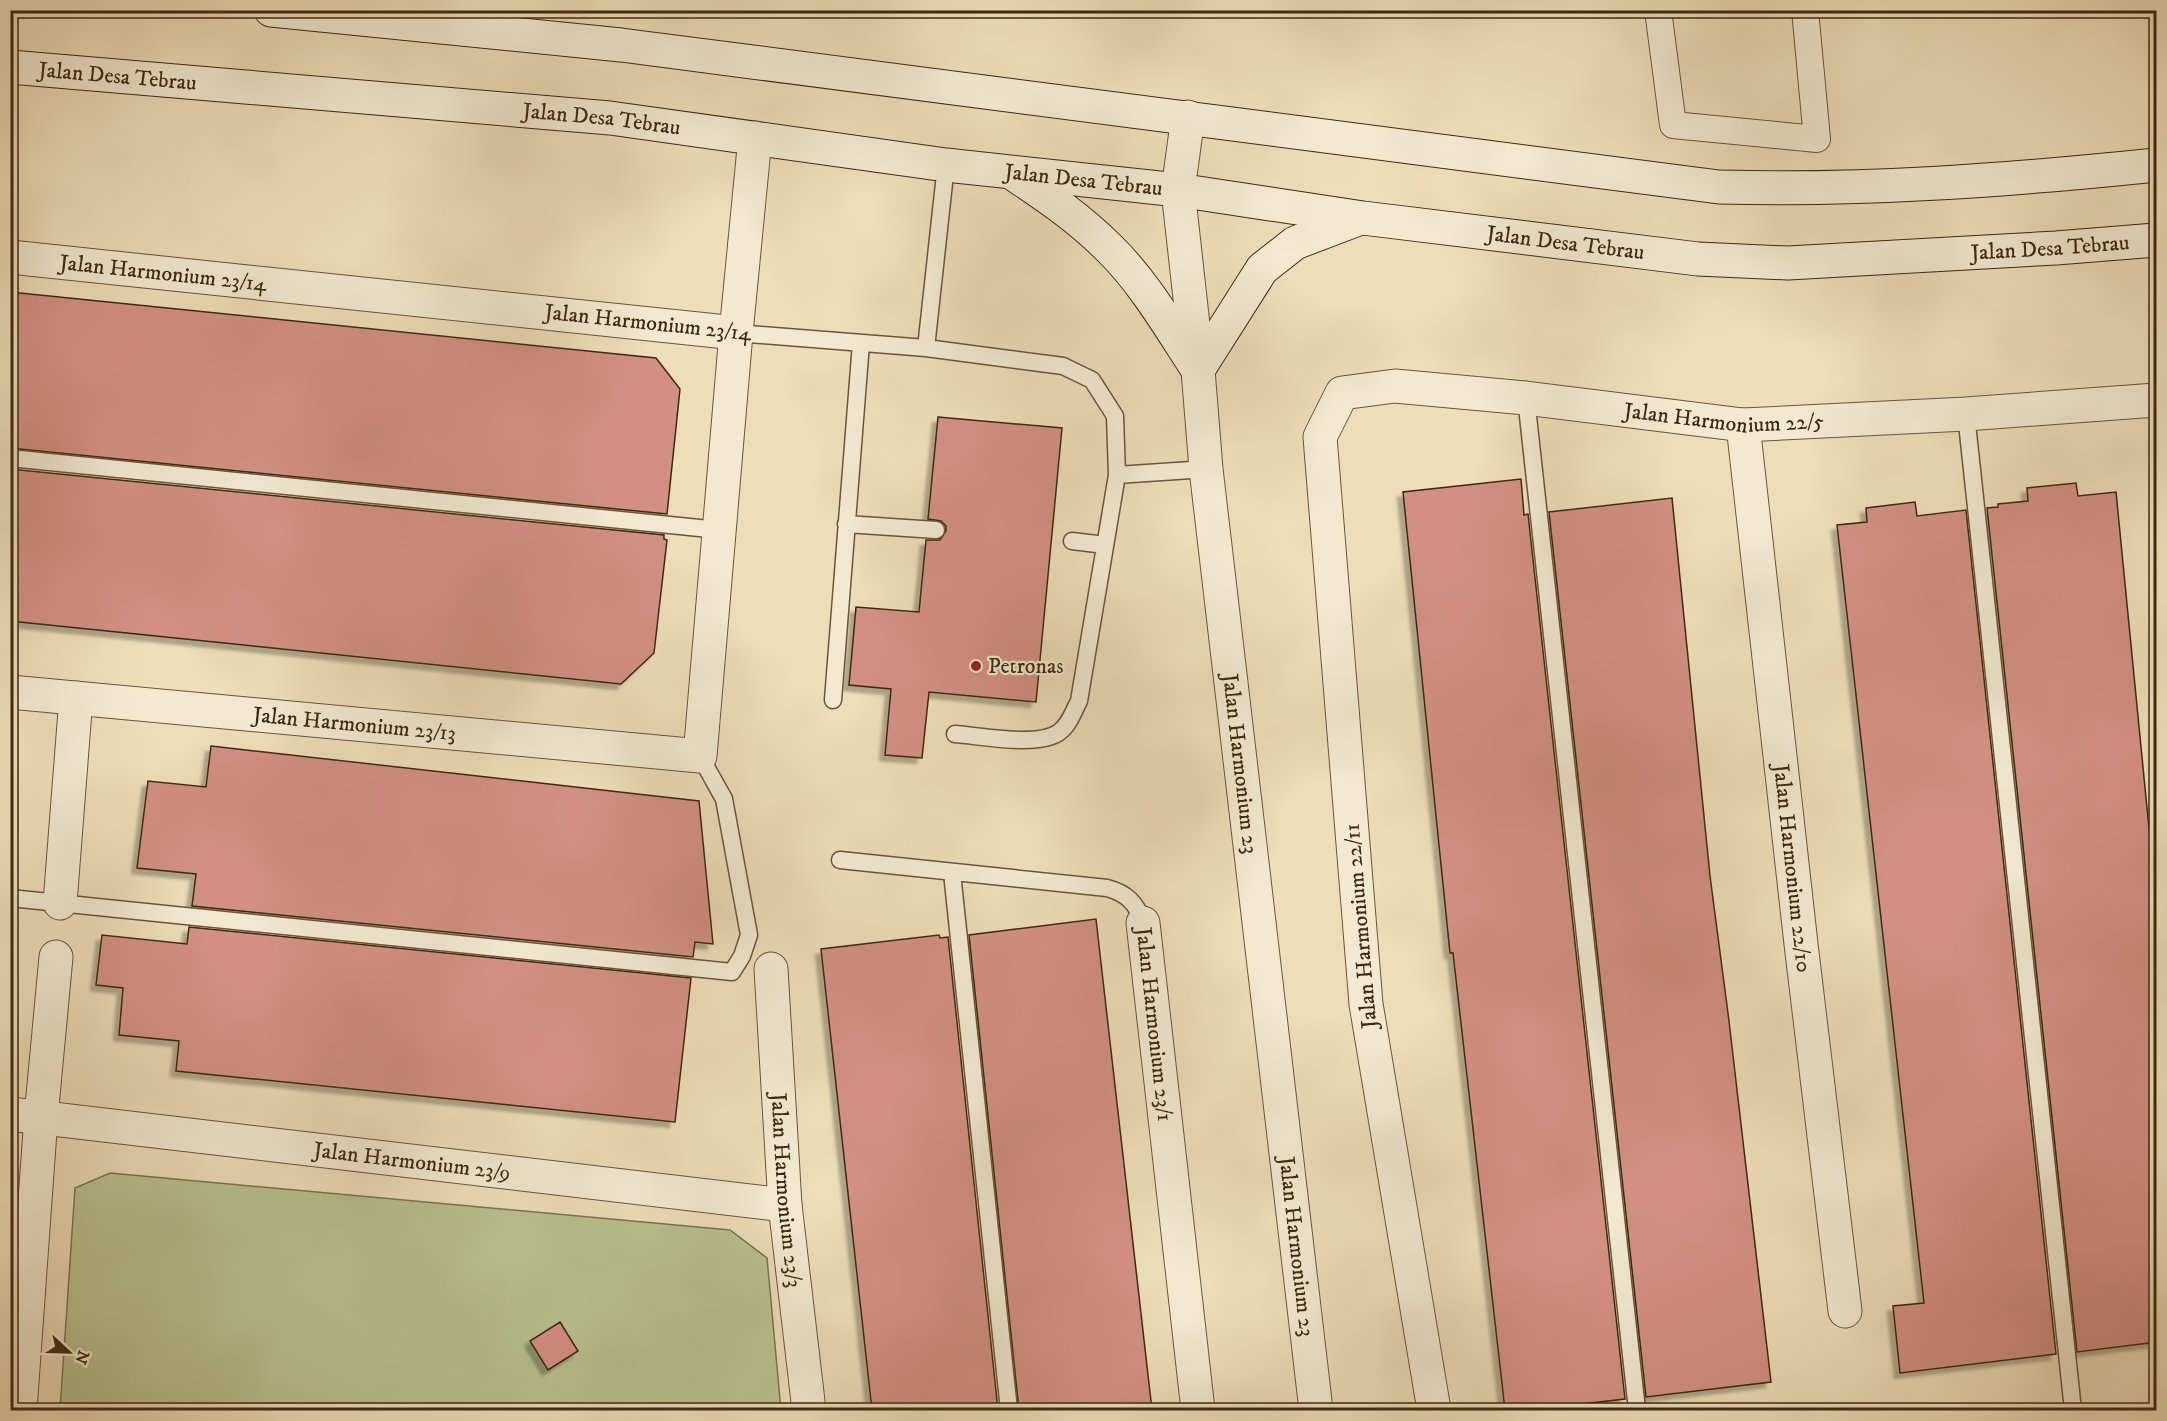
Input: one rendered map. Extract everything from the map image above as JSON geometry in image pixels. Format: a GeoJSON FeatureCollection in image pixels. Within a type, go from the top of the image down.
{"type":"FeatureCollection","features":[{"type":"Feature","properties":{"kind":"street"},"geometry":{"type":"LineString","coordinates":[[271,10],[621,45],[1719,187],[1791,189],[2034,177],[2157,165]]}},
{"type":"Feature","properties":{"kind":"street"},"geometry":{"type":"LineString","coordinates":[[1658,10],[1673,125],[1817,139],[1805,10]]}},
{"type":"Feature","properties":{"kind":"street","name":"Jalan Desa Tebrau"},"geometry":{"type":"LineString","coordinates":[[10,67],[610,118],[946,165],[1178,190],[1362,218],[1698,259],[1788,263],[2044,249],[2157,240]]}},
{"type":"Feature","properties":{"kind":"street","name":"Jalan Harmonium 23"},"geometry":{"type":"LineString","coordinates":[[1188,117],[1178,190],[1198,370],[1206,469],[1316,1410]]}},
{"type":"Feature","properties":{"kind":"street"},"geometry":{"type":"LineString","coordinates":[[700,756],[755,138]]}},
{"type":"Feature","properties":{"kind":"street"},"geometry":{"type":"LineString","coordinates":[[1012,173],[1067,210],[1111,249],[1155,303],[1198,370],[1262,269],[1295,243],[1362,218]]}},
{"type":"Feature","properties":{"kind":"street","name":"Jalan Harmonium 23/14"},"geometry":{"type":"LineString","coordinates":[[10,257],[736,333]]}},
{"type":"Feature","properties":{"kind":"street","name":"Jalan Harmonium 22/5"},"geometry":{"type":"LineString","coordinates":[[1320,437],[1342,393],[1395,386],[1526,398],[1743,425],[1966,414],[2157,400]]}},
{"type":"Feature","properties":{"kind":"street","name":"Jalan Harmonium 22/10"},"geometry":{"type":"LineString","coordinates":[[1743,425],[1845,1311]]}},
{"type":"Feature","properties":{"kind":"street","name":"Jalan Harmonium 22/11"},"geometry":{"type":"LineString","coordinates":[[1320,437],[1366,1004],[1434,1410]]}},
{"type":"Feature","properties":{"kind":"street","name":"Jalan Harmonium 23/13"},"geometry":{"type":"LineString","coordinates":[[10,692],[700,756]]}},
{"type":"Feature","properties":{"kind":"street"},"geometry":{"type":"LineString","coordinates":[[60,903],[76,698]]}},
{"type":"Feature","properties":{"kind":"street","name":"Jalan Harmonium 23/1"},"geometry":{"type":"LineString","coordinates":[[1143,923],[1198,1410]]}},
{"type":"Feature","properties":{"kind":"street"},"geometry":{"type":"LineString","coordinates":[[20,1410],[26,1115],[57,957]]}},
{"type":"Feature","properties":{"kind":"street","name":"Jalan Harmonium 23/3"},"geometry":{"type":"LineString","coordinates":[[771,969],[785,1205],[809,1410]]}},
{"type":"Feature","properties":{"kind":"street","name":"Jalan Harmonium 23/9"},"geometry":{"type":"LineString","coordinates":[[26,1115],[785,1205]]}},
{"type":"Feature","properties":{"kind":"lane"},"geometry":{"type":"LineString","coordinates":[[926,348],[946,165]]}},
{"type":"Feature","properties":{"kind":"lane","name":"Jalan Harmonium 23/14"},"geometry":{"type":"LineString","coordinates":[[736,333],[926,348],[1063,366],[1092,380],[1115,416],[1117,475],[1079,701],[1069,722],[1058,733],[1036,741],[955,734]]}},
{"type":"Feature","properties":{"kind":"lane"},"geometry":{"type":"LineString","coordinates":[[833,700],[861,344]]}},
{"type":"Feature","properties":{"kind":"lane"},"geometry":{"type":"LineString","coordinates":[[1526,398],[1637,1410]]}},
{"type":"Feature","properties":{"kind":"lane"},"geometry":{"type":"LineString","coordinates":[[1966,414],[2073,1410]]}},
{"type":"Feature","properties":{"kind":"lane"},"geometry":{"type":"LineString","coordinates":[[10,458],[719,530]]}},
{"type":"Feature","properties":{"kind":"lane"},"geometry":{"type":"LineString","coordinates":[[1117,475],[1206,469]]}},
{"type":"Feature","properties":{"kind":"lane"},"geometry":{"type":"LineString","coordinates":[[846,524],[936,530]]}},
{"type":"Feature","properties":{"kind":"lane"},"geometry":{"type":"LineString","coordinates":[[1072,541],[1105,545]]}},
{"type":"Feature","properties":{"kind":"lane"},"geometry":{"type":"LineString","coordinates":[[10,898],[732,972],[742,956],[749,935],[724,799],[700,756]]}},
{"type":"Feature","properties":{"kind":"lane","name":"Jalan Harmonium 23/1"},"geometry":{"type":"LineString","coordinates":[[840,860],[1107,888],[1120,892],[1130,899],[1139,910],[1143,923]]}},
{"type":"Feature","properties":{"kind":"lane"},"geometry":{"type":"LineString","coordinates":[[952,873],[1009,1410]]}},
{"type":"Feature","properties":{"kind":"green space"},"geometry":{"type":"Polygon","coordinates":[[[110,1173],[730,1230],[767,1258],[781,1410],[60,1410],[75,1188],[110,1173]]]}},
{"type":"Feature","properties":{"kind":"building"},"geometry":{"type":"Polygon","coordinates":[[[10,292],[656,358],[680,389],[667,514],[10,448],[10,292]]]}},
{"type":"Feature","properties":{"kind":"building"},"geometry":{"type":"Polygon","coordinates":[[[938,417],[1062,428],[1036,702],[929,692],[922,758],[885,755],[891,689],[849,685],[856,607],[919,612],[926,540],[940,540],[946,531],[946,526],[941,521],[928,519],[938,417]]]}},
{"type":"Feature","properties":{"kind":"building"},"geometry":{"type":"Polygon","coordinates":[[[10,469],[664,535],[664,539],[667,540],[654,653],[621,684],[10,621],[10,469]]]}},
{"type":"Feature","properties":{"kind":"building"},"geometry":{"type":"Polygon","coordinates":[[[1521,479],[1524,515],[1528,514],[1625,1399],[1529,1410],[1505,1410],[1453,953],[1450,953],[1403,492],[1521,479]]]}},
{"type":"Feature","properties":{"kind":"building"},"geometry":{"type":"Polygon","coordinates":[[[2076,483],[2078,496],[2116,492],[2157,910],[2157,1342],[2077,1352],[1987,508],[1998,507],[1998,504],[2028,501],[2027,488],[2076,483]]]}},
{"type":"Feature","properties":{"kind":"building"},"geometry":{"type":"Polygon","coordinates":[[[1672,498],[1710,876],[1771,1382],[1646,1397],[1549,512],[1672,498]]]}},
{"type":"Feature","properties":{"kind":"building"},"geometry":{"type":"Polygon","coordinates":[[[1915,502],[1917,516],[1966,510],[2056,1354],[1900,1373],[1893,1306],[1924,1303],[1837,525],[1867,522],[1866,508],[1915,502]]]}},
{"type":"Feature","properties":{"kind":"building"},"geometry":{"type":"Polygon","coordinates":[[[211,746],[699,801],[713,944],[695,942],[693,957],[192,906],[196,874],[137,868],[148,781],[206,787],[211,746]]]}},
{"type":"Feature","properties":{"kind":"building"},"geometry":{"type":"Polygon","coordinates":[[[1096,919],[1152,1410],[1019,1410],[969,935],[1096,919]]]}},
{"type":"Feature","properties":{"kind":"building"},"geometry":{"type":"Polygon","coordinates":[[[189,927],[691,978],[675,1122],[176,1071],[179,1041],[119,1035],[123,988],[96,985],[102,935],[187,944],[189,927]]]}},
{"type":"Feature","properties":{"kind":"building"},"geometry":{"type":"Polygon","coordinates":[[[939,935],[940,938],[948,937],[998,1410],[872,1410],[821,949],[939,935]]]}},
{"type":"Feature","properties":{"kind":"building"},"geometry":{"type":"Polygon","coordinates":[[[560,1322],[578,1351],[548,1370],[530,1341],[560,1322]]]}},
{"type":"Feature","properties":{"kind":"place","name":"Petronas"},"geometry":{"type":"Point","coordinates":[976,666]}}]}
